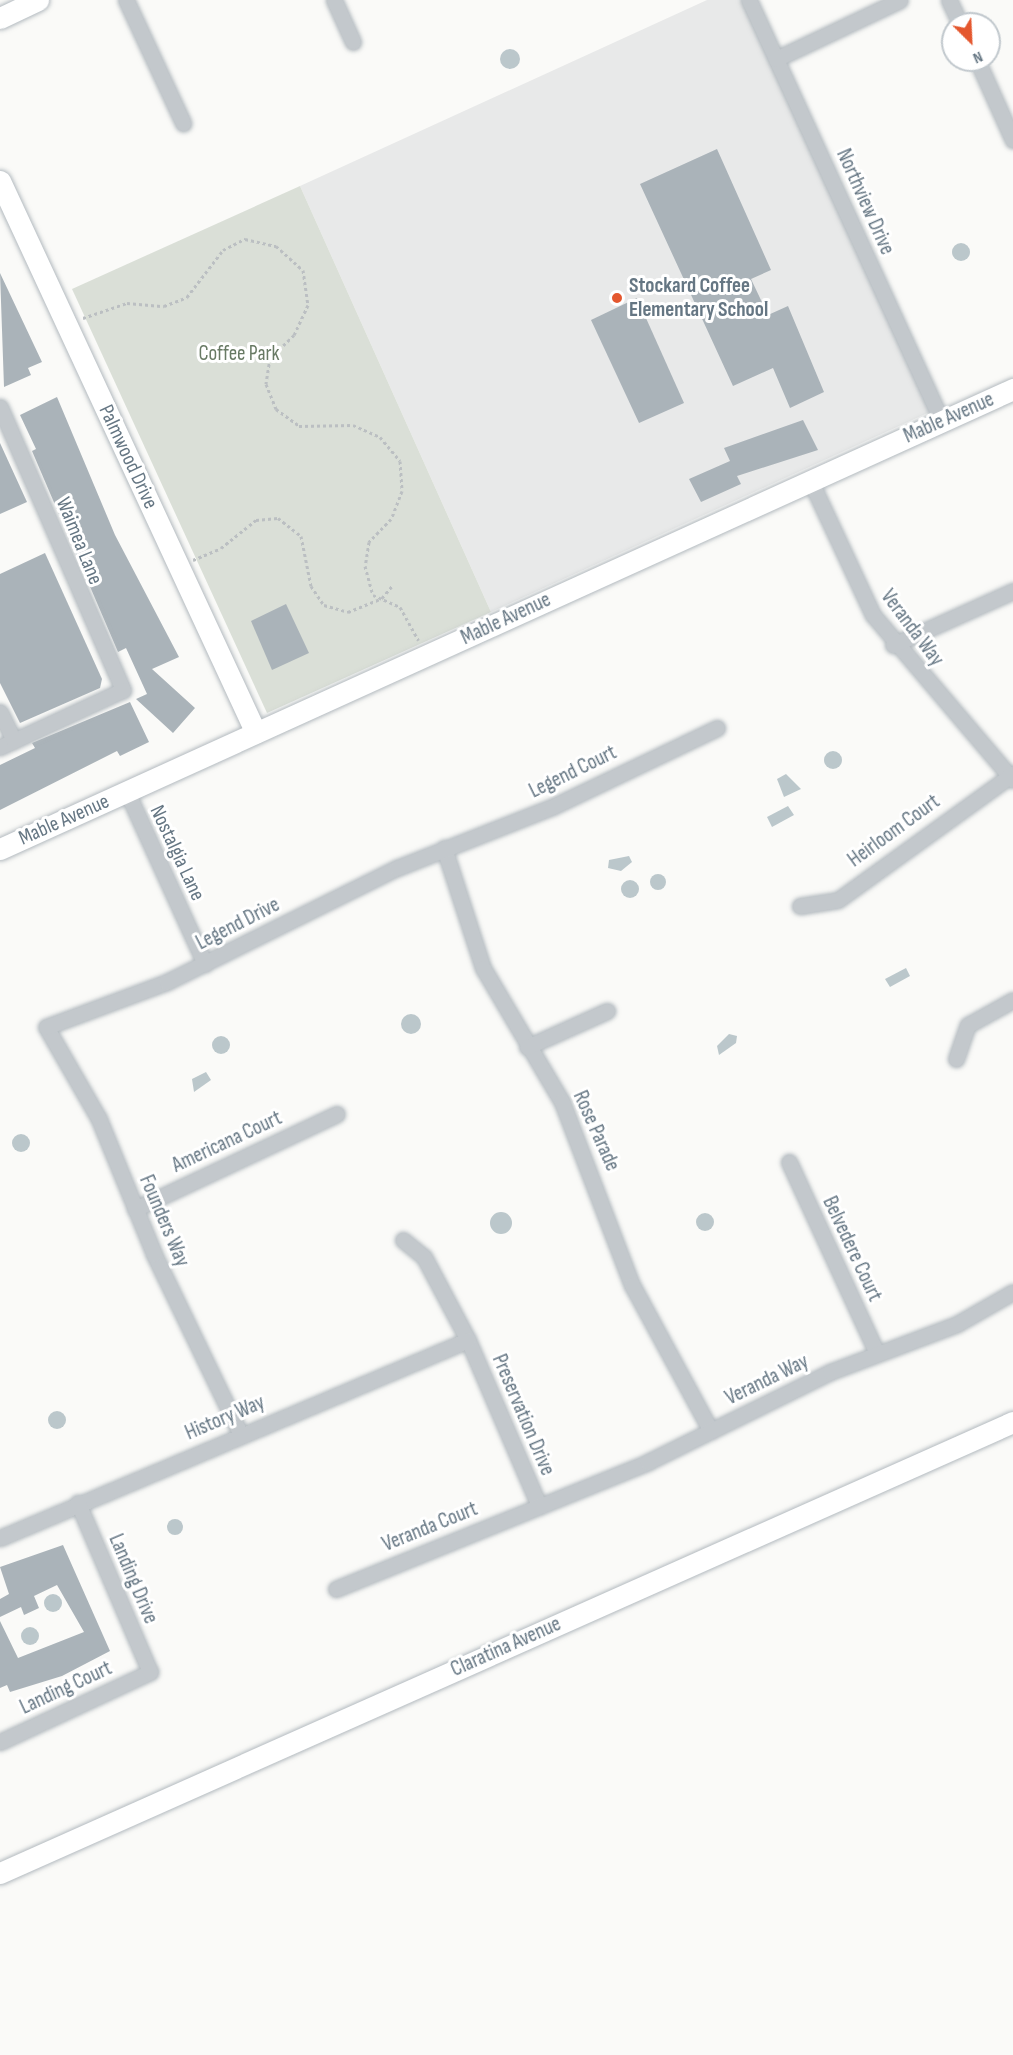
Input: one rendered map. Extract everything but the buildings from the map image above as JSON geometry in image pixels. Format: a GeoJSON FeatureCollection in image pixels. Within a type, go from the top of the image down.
{"type":"FeatureCollection","features":[{"type":"Feature","properties":{"kind":"street"},"geometry":{"type":"LineString","coordinates":[[0,18],[38,0]]}},
{"type":"Feature","properties":{"kind":"street"},"geometry":{"type":"LineString","coordinates":[[126,0],[183,123]]}},
{"type":"Feature","properties":{"kind":"street"},"geometry":{"type":"LineString","coordinates":[[334,0],[353,42]]}},
{"type":"Feature","properties":{"kind":"street","name":"Northview Drive"},"geometry":{"type":"LineString","coordinates":[[749,0],[942,422]]}},
{"type":"Feature","properties":{"kind":"street"},"geometry":{"type":"LineString","coordinates":[[776,58],[900,0]]}},
{"type":"Feature","properties":{"kind":"street"},"geometry":{"type":"LineString","coordinates":[[982,72],[1013,140]]}},
{"type":"Feature","properties":{"kind":"street","name":"Palmwood Drive"},"geometry":{"type":"LineString","coordinates":[[0,181],[256,733]]}},
{"type":"Feature","properties":{"kind":"street","name":"Mable Avenue"},"geometry":{"type":"LineString","coordinates":[[0,849],[1013,389]]}},
{"type":"Feature","properties":{"kind":"street","name":"Waimea Lane"},"geometry":{"type":"LineString","coordinates":[[0,407],[123,690],[7,744]]}},
{"type":"Feature","properties":{"kind":"street","name":"Veranda Way"},"geometry":{"type":"LineString","coordinates":[[810,480],[856,585],[893,645],[1012,777]]}},
{"type":"Feature","properties":{"kind":"street"},"geometry":{"type":"LineString","coordinates":[[893,645],[1013,591]]}},
{"type":"Feature","properties":{"kind":"street"},"geometry":{"type":"LineString","coordinates":[[0,712],[7,744]]}},
{"type":"Feature","properties":{"kind":"street","name":"Legend Court"},"geometry":{"type":"LineString","coordinates":[[444,849],[552,807],[717,728]]}},
{"type":"Feature","properties":{"kind":"street","name":"Heirloom Court"},"geometry":{"type":"LineString","coordinates":[[800,906],[838,900],[1012,777]]}},
{"type":"Feature","properties":{"kind":"street","name":"Nostalgia Lane"},"geometry":{"type":"LineString","coordinates":[[127,792],[205,964]]}},
{"type":"Feature","properties":{"kind":"street","name":"Legend Drive"},"geometry":{"type":"LineString","coordinates":[[46,1027],[205,964],[444,849]]}},
{"type":"Feature","properties":{"kind":"street","name":"Rose Parade"},"geometry":{"type":"LineString","coordinates":[[444,849],[483,968],[579,1138],[632,1285],[711,1431]]}},
{"type":"Feature","properties":{"kind":"street"},"geometry":{"type":"LineString","coordinates":[[956,1059],[968,1025],[1013,1000]]}},
{"type":"Feature","properties":{"kind":"street"},"geometry":{"type":"LineString","coordinates":[[527,1047],[607,1011]]}},
{"type":"Feature","properties":{"kind":"street","name":"Founders Way"},"geometry":{"type":"LineString","coordinates":[[46,1027],[99,1119],[135,1209],[240,1433]]}},
{"type":"Feature","properties":{"kind":"street","name":"Americana Court"},"geometry":{"type":"LineString","coordinates":[[135,1209],[337,1114]]}},
{"type":"Feature","properties":{"kind":"street","name":"Belvedere Court"},"geometry":{"type":"LineString","coordinates":[[789,1162],[877,1353]]}},
{"type":"Feature","properties":{"kind":"street","name":"Preservation Drive"},"geometry":{"type":"LineString","coordinates":[[403,1240],[424,1257],[468,1340],[539,1506]]}},
{"type":"Feature","properties":{"kind":"street","name":"Veranda Way"},"geometry":{"type":"LineString","coordinates":[[539,1506],[711,1431],[877,1353],[957,1324],[1013,1292]]}},
{"type":"Feature","properties":{"kind":"street","name":"History Way"},"geometry":{"type":"LineString","coordinates":[[0,1538],[240,1433],[468,1340]]}},
{"type":"Feature","properties":{"kind":"street","name":"Claratina Avenue"},"geometry":{"type":"LineString","coordinates":[[0,1873],[1013,1422]]}},
{"type":"Feature","properties":{"kind":"street","name":"Landing Drive"},"geometry":{"type":"LineString","coordinates":[[78,1503],[150,1672]]}},
{"type":"Feature","properties":{"kind":"street","name":"Veranda Court"},"geometry":{"type":"LineString","coordinates":[[336,1589],[539,1506]]}},
{"type":"Feature","properties":{"kind":"street","name":"Landing Court"},"geometry":{"type":"LineString","coordinates":[[0,1742],[150,1672]]}},
{"type":"Feature","properties":{"kind":"path"},"geometry":{"type":"LineString","coordinates":[[67,325],[126,303],[164,306],[187,297],[223,250],[245,239],[276,246],[303,270],[308,304],[294,335],[270,358],[266,384],[276,409],[299,426],[353,425],[380,437],[400,461],[402,491],[392,519],[369,542],[365,566],[373,595],[382,598],[411,619],[424,656]]}},
{"type":"Feature","properties":{"kind":"path"},"geometry":{"type":"LineString","coordinates":[[179,566],[221,548],[256,520],[278,518],[301,536],[311,586],[324,605],[348,612],[382,598],[392,586]]}},
{"type":"Feature","properties":{"kind":"shaded area","name":"Stockard Coffee Elementary School"},"geometry":{"type":"Polygon","coordinates":[[[707,0],[747,0],[934,410],[491,612],[300,186],[707,0]]]}},
{"type":"Feature","properties":{"kind":"shaded area"},"geometry":{"type":"Polygon","coordinates":[[[510,49],[517,52],[520,59],[517,66],[510,69],[503,66],[500,59],[503,52],[510,49]]]}},
{"type":"Feature","properties":{"kind":"shaded area"},"geometry":{"type":"Polygon","coordinates":[[[961,243],[967,246],[970,252],[967,258],[961,261],[955,258],[952,252],[955,246],[961,243]]]}},
{"type":"Feature","properties":{"kind":"shaded area"},"geometry":{"type":"Polygon","coordinates":[[[829,751],[837,751],[842,756],[840,767],[829,769],[824,764],[824,756],[829,751]]]}},
{"type":"Feature","properties":{"kind":"shaded area"},"geometry":{"type":"Polygon","coordinates":[[[786,774],[801,789],[784,797],[777,779],[786,774]]]}},
{"type":"Feature","properties":{"kind":"shaded area"},"geometry":{"type":"Polygon","coordinates":[[[788,806],[794,815],[772,827],[767,817],[788,806]]]}},
{"type":"Feature","properties":{"kind":"shaded area"},"geometry":{"type":"Polygon","coordinates":[[[629,856],[632,862],[621,871],[608,868],[609,860],[629,856]]]}},
{"type":"Feature","properties":{"kind":"shaded area"},"geometry":{"type":"Polygon","coordinates":[[[658,874],[664,876],[666,882],[664,888],[658,890],[652,888],[650,882],[652,876],[658,874]]]}},
{"type":"Feature","properties":{"kind":"shaded area"},"geometry":{"type":"Polygon","coordinates":[[[630,880],[636,883],[639,889],[636,895],[630,898],[624,895],[621,889],[624,883],[630,880]]]}},
{"type":"Feature","properties":{"kind":"shaded area"},"geometry":{"type":"Polygon","coordinates":[[[906,968],[910,976],[890,987],[885,979],[906,968]]]}},
{"type":"Feature","properties":{"kind":"shaded area"},"geometry":{"type":"Polygon","coordinates":[[[411,1014],[418,1017],[421,1024],[418,1031],[411,1034],[404,1031],[401,1024],[404,1017],[411,1014]]]}},
{"type":"Feature","properties":{"kind":"shaded area"},"geometry":{"type":"Polygon","coordinates":[[[729,1034],[737,1036],[736,1043],[719,1055],[717,1046],[729,1034]]]}},
{"type":"Feature","properties":{"kind":"shaded area"},"geometry":{"type":"Polygon","coordinates":[[[221,1036],[227,1039],[230,1045],[227,1051],[221,1054],[215,1051],[212,1045],[215,1039],[221,1036]]]}},
{"type":"Feature","properties":{"kind":"shaded area"},"geometry":{"type":"Polygon","coordinates":[[[206,1072],[211,1080],[194,1092],[192,1079],[206,1072]]]}},
{"type":"Feature","properties":{"kind":"shaded area"},"geometry":{"type":"Polygon","coordinates":[[[21,1134],[27,1137],[30,1143],[27,1149],[21,1152],[15,1149],[12,1143],[15,1137],[21,1134]]]}},
{"type":"Feature","properties":{"kind":"shaded area"},"geometry":{"type":"Polygon","coordinates":[[[501,1212],[511,1219],[512,1223],[505,1233],[501,1234],[491,1227],[490,1223],[497,1213],[501,1212]]]}},
{"type":"Feature","properties":{"kind":"shaded area"},"geometry":{"type":"Polygon","coordinates":[[[701,1213],[709,1213],[714,1218],[712,1229],[701,1231],[696,1226],[696,1218],[701,1213]]]}},
{"type":"Feature","properties":{"kind":"shaded area"},"geometry":{"type":"Polygon","coordinates":[[[57,1411],[63,1414],[66,1420],[63,1426],[57,1429],[51,1426],[48,1420],[51,1414],[57,1411]]]}},
{"type":"Feature","properties":{"kind":"shaded area"},"geometry":{"type":"Polygon","coordinates":[[[175,1519],[183,1527],[175,1535],[167,1527],[175,1519]]]}},
{"type":"Feature","properties":{"kind":"shaded area"},"geometry":{"type":"Polygon","coordinates":[[[53,1594],[59,1597],[62,1603],[59,1609],[53,1612],[47,1609],[44,1603],[47,1597],[53,1594]]]}},
{"type":"Feature","properties":{"kind":"shaded area"},"geometry":{"type":"Polygon","coordinates":[[[30,1627],[36,1630],[39,1636],[36,1642],[30,1645],[24,1642],[21,1636],[24,1630],[30,1627]]]}},
{"type":"Feature","properties":{"kind":"green space","name":"Coffee Park"},"geometry":{"type":"Polygon","coordinates":[[[300,186],[491,612],[267,713],[72,289],[300,186]]]}},
{"type":"Feature","properties":{"kind":"place","name":"Stockard Coffee Elementary School"},"geometry":{"type":"Point","coordinates":[617,298]}}]}
